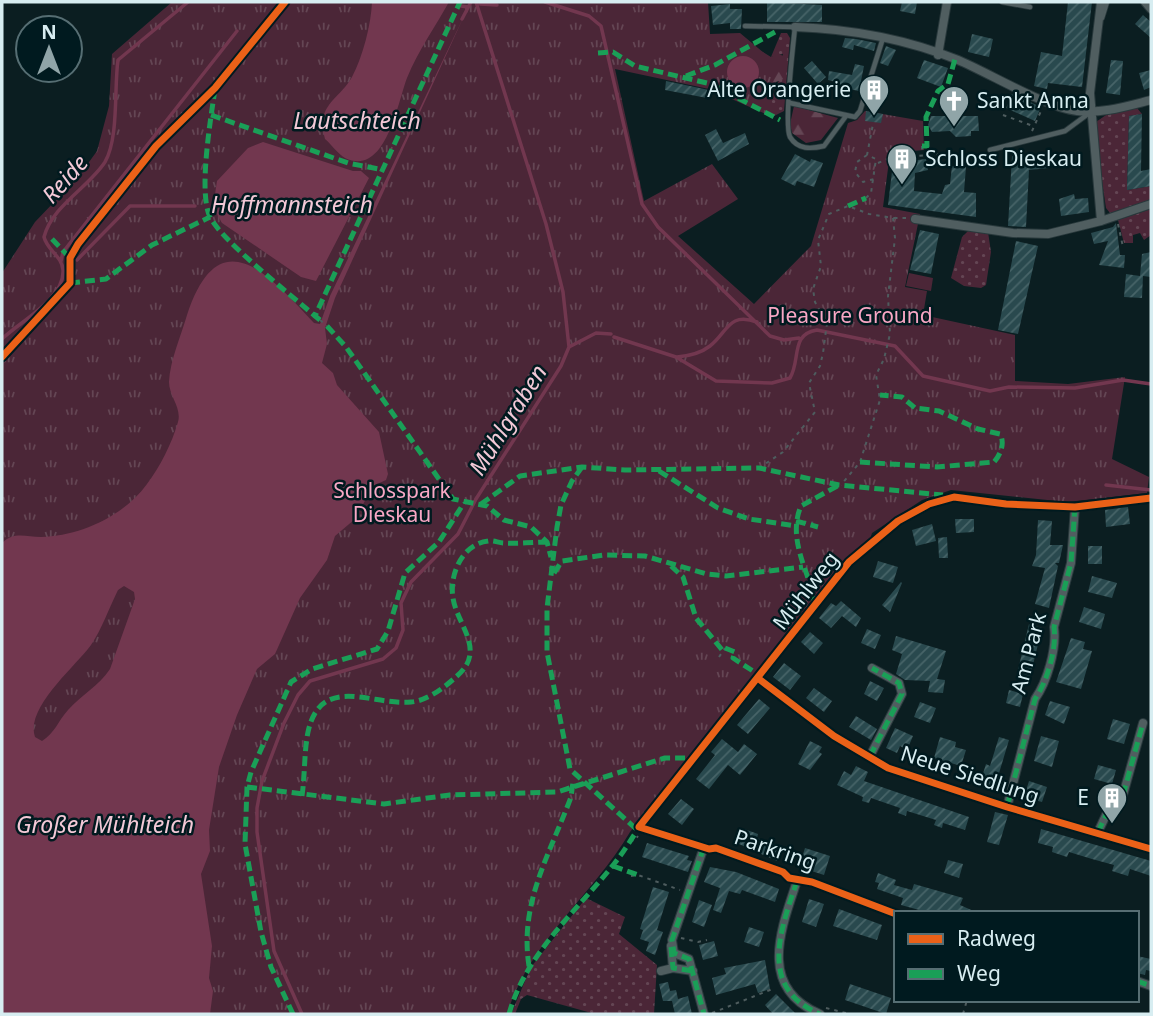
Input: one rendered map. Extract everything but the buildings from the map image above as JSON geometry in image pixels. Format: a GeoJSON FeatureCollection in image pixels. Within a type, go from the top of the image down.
{"type":"FeatureCollection","features":[{"type":"Feature","properties":{"kind":"street"},"geometry":{"type":"LineString","coordinates":[[938,55],[947,2]]}},
{"type":"Feature","properties":{"kind":"street"},"geometry":{"type":"LineString","coordinates":[[1101,2],[1090,93],[1101,221]]}},
{"type":"Feature","properties":{"kind":"street"},"geometry":{"type":"LineString","coordinates":[[1145,2],[1151,9]]}},
{"type":"Feature","properties":{"kind":"street"},"geometry":{"type":"LineString","coordinates":[[795,27],[834,28],[883,37],[955,59],[1070,110],[1092,111],[1151,100]]}},
{"type":"Feature","properties":{"kind":"street"},"geometry":{"type":"LineString","coordinates":[[915,219],[1013,233],[1048,234],[1101,221],[1151,204]]}},
{"type":"Feature","properties":{"kind":"street","name":"Mühlweg"},"geometry":{"type":"LineString","coordinates":[[639,827],[759,679],[849,562],[898,521],[929,504],[954,497],[1006,504],[1075,507],[1151,498]]}},
{"type":"Feature","properties":{"kind":"street","name":"Am Park"},"geometry":{"type":"LineString","coordinates":[[1007,807],[1035,699],[1041,690],[1056,638],[1055,627],[1071,563],[1075,507]]}},
{"type":"Feature","properties":{"kind":"street"},"geometry":{"type":"LineString","coordinates":[[870,756],[902,694],[899,682],[872,668]]}},
{"type":"Feature","properties":{"kind":"street","name":"Neue Siedlung"},"geometry":{"type":"LineString","coordinates":[[759,679],[834,736],[888,768],[1007,807],[1151,849]]}},
{"type":"Feature","properties":{"kind":"street"},"geometry":{"type":"LineString","coordinates":[[1098,832],[1107,813],[1123,795],[1143,723]]}},
{"type":"Feature","properties":{"kind":"street","name":"Parkring"},"geometry":{"type":"LineString","coordinates":[[639,827],[704,847],[716,848],[783,872],[797,881],[812,882],[894,913]]}},
{"type":"Feature","properties":{"kind":"street"},"geometry":{"type":"LineString","coordinates":[[673,968],[670,952],[673,938],[704,847]]}},
{"type":"Feature","properties":{"kind":"street","name":"Parkring"},"geometry":{"type":"LineString","coordinates":[[786,984],[779,968],[777,942],[797,881]]}},
{"type":"Feature","properties":{"kind":"street"},"geometry":{"type":"LineString","coordinates":[[673,938],[674,953],[690,959],[706,1014]]}},
{"type":"Feature","properties":{"kind":"street"},"geometry":{"type":"LineString","coordinates":[[661,971],[673,968],[693,971]]}},
{"type":"Feature","properties":{"kind":"street"},"geometry":{"type":"LineString","coordinates":[[786,984],[803,1004],[820,1010]]}},
{"type":"Feature","properties":{"kind":"lane"},"geometry":{"type":"LineString","coordinates":[[1002,2],[1030,7]]}},
{"type":"Feature","properties":{"kind":"lane"},"geometry":{"type":"LineString","coordinates":[[1098,25],[1107,2]]}},
{"type":"Feature","properties":{"kind":"lane"},"geometry":{"type":"LineString","coordinates":[[745,26],[795,27],[788,131],[796,144],[804,148],[824,146],[830,142],[846,116]]}},
{"type":"Feature","properties":{"kind":"lane"},"geometry":{"type":"LineString","coordinates":[[790,103],[855,117],[860,111],[883,37]]}},
{"type":"Feature","properties":{"kind":"lane"},"geometry":{"type":"LineString","coordinates":[[990,149],[1065,131],[1092,111]]}},
{"type":"Feature","properties":{"kind":"path"},"geometry":{"type":"LineString","coordinates":[[1028,140],[1045,100]]}},
{"type":"Feature","properties":{"kind":"path"},"geometry":{"type":"LineString","coordinates":[[1003,115],[1034,127]]}},
{"type":"Feature","properties":{"kind":"path"},"geometry":{"type":"LineString","coordinates":[[873,124],[867,155],[857,162],[856,176],[868,183],[875,178]]}},
{"type":"Feature","properties":{"kind":"path"},"geometry":{"type":"LineString","coordinates":[[922,146],[922,153]]}},
{"type":"Feature","properties":{"kind":"path"},"geometry":{"type":"LineString","coordinates":[[877,163],[890,158],[956,153]]}},
{"type":"Feature","properties":{"kind":"path"},"geometry":{"type":"LineString","coordinates":[[867,155],[877,163]]}},
{"type":"Feature","properties":{"kind":"path"},"geometry":{"type":"LineString","coordinates":[[866,198],[871,194],[877,163]]}},
{"type":"Feature","properties":{"kind":"path"},"geometry":{"type":"LineString","coordinates":[[759,468],[783,452],[812,416],[815,407],[809,383],[820,366],[826,327],[813,289],[821,266],[818,240],[826,220],[836,210],[848,206],[869,214],[915,219]]}},
{"type":"Feature","properties":{"kind":"path"},"geometry":{"type":"LineString","coordinates":[[841,485],[860,462],[880,395],[876,376],[887,348],[891,320],[888,296],[895,238],[893,218]]}},
{"type":"Feature","properties":{"kind":"path"},"geometry":{"type":"LineString","coordinates":[[1118,226],[1123,247]]}},
{"type":"Feature","properties":{"kind":"path"},"geometry":{"type":"LineString","coordinates":[[320,320],[327,326]]}},
{"type":"Feature","properties":{"kind":"path"},"geometry":{"type":"LineString","coordinates":[[805,524],[806,516]]}},
{"type":"Feature","properties":{"kind":"path"},"geometry":{"type":"LineString","coordinates":[[812,525],[813,517]]}},
{"type":"Feature","properties":{"kind":"path"},"geometry":{"type":"LineString","coordinates":[[719,657],[724,648]]}},
{"type":"Feature","properties":{"kind":"path"},"geometry":{"type":"LineString","coordinates":[[631,876],[638,875],[688,892]]}},
{"type":"Feature","properties":{"kind":"path"},"geometry":{"type":"LineString","coordinates":[[673,938],[698,942],[708,940]]}},
{"type":"Feature","properties":{"kind":"path"},"geometry":{"type":"LineString","coordinates":[[706,1014],[786,984]]}},
{"type":"Feature","properties":{"kind":"path"},"geometry":{"type":"LineString","coordinates":[[820,1010],[850,1014]]}},
{"type":"Feature","properties":{"kind":"green space","name":"Schlosspark Dieskau"},"geometry":{"type":"Polygon","coordinates":[[[172,2],[708,2],[710,34],[740,33],[775,62],[770,116],[709,89],[615,69],[644,201],[712,164],[738,199],[678,236],[754,304],[811,246],[848,123],[857,120],[865,111],[923,121],[924,150],[890,153],[883,207],[920,214],[905,287],[927,291],[923,315],[1015,335],[1015,381],[1068,384],[1125,377],[1112,459],[1149,477],[1147,493],[1067,502],[951,490],[922,500],[872,533],[870,539],[841,563],[817,600],[630,832],[546,942],[517,988],[507,1014],[2,1014],[2,273],[35,222],[79,176],[97,151],[109,106],[112,54],[172,2]]]}},
{"type":"Feature","properties":{"kind":"green space"},"geometry":{"type":"Polygon","coordinates":[[[781,33],[787,33],[790,38],[784,111],[770,118],[769,104],[779,80],[783,54],[771,57],[781,33]]]}},
{"type":"Feature","properties":{"kind":"green space"},"geometry":{"type":"Polygon","coordinates":[[[761,51],[771,57],[778,54],[787,57],[786,78],[776,82],[769,104],[761,51]]]}},
{"type":"Feature","properties":{"kind":"green space"},"geometry":{"type":"Polygon","coordinates":[[[794,106],[838,118],[821,140],[806,143],[792,133],[790,124],[794,106]]]}},
{"type":"Feature","properties":{"kind":"green space"},"geometry":{"type":"Polygon","coordinates":[[[1137,108],[1142,114],[1129,116],[1127,190],[1151,186],[1151,200],[1110,213],[1106,208],[1095,135],[1096,122],[1106,115],[1137,108]]]}},
{"type":"Feature","properties":{"kind":"green space"},"geometry":{"type":"Polygon","coordinates":[[[1151,209],[1151,235],[1144,240],[1140,233],[1133,235],[1133,243],[1124,243],[1118,220],[1151,209]]]}},
{"type":"Feature","properties":{"kind":"green space"},"geometry":{"type":"Polygon","coordinates":[[[969,230],[988,232],[991,252],[986,285],[981,288],[964,286],[951,278],[962,237],[969,230]]]}},
{"type":"Feature","properties":{"kind":"green space"},"geometry":{"type":"Polygon","coordinates":[[[909,273],[933,278],[931,291],[906,286],[909,273]]]}},
{"type":"Feature","properties":{"kind":"green space"},"geometry":{"type":"Polygon","coordinates":[[[586,898],[625,917],[619,934],[657,965],[654,1014],[595,1014],[527,995],[521,999],[515,1014],[511,1014],[531,967],[586,898]]]}},
{"type":"Feature","properties":{"kind":"water","name":"Lautschteich"},"geometry":{"type":"Polygon","coordinates":[[[372,2],[449,2],[411,68],[388,134],[371,157],[359,161],[345,158],[325,139],[323,118],[356,69],[366,40],[372,2]]]}},
{"type":"Feature","properties":{"kind":"water","name":"Großer Mühlteich"},"geometry":{"type":"Polygon","coordinates":[[[464,16],[335,298],[325,328],[327,344],[322,363],[333,373],[337,385],[379,432],[388,474],[386,480],[373,486],[355,519],[335,536],[327,560],[300,598],[275,654],[257,669],[219,767],[209,830],[210,851],[201,874],[212,946],[209,978],[213,991],[210,1014],[2,1014],[2,543],[20,535],[56,536],[86,528],[114,515],[147,484],[165,454],[178,422],[178,412],[169,382],[176,348],[200,285],[214,268],[229,262],[245,264],[262,273],[314,323],[320,324],[330,296],[464,16]],[[124,586],[118,590],[91,645],[53,688],[37,713],[35,737],[42,741],[46,738],[68,710],[110,669],[135,599],[134,592],[124,586]]]}},
{"type":"Feature","properties":{"kind":"water"},"geometry":{"type":"Polygon","coordinates":[[[743,56],[754,61],[759,72],[754,83],[743,88],[732,83],[727,72],[732,61],[743,56]]]}},
{"type":"Feature","properties":{"kind":"water","name":"Hoffmannsteich"},"geometry":{"type":"Polygon","coordinates":[[[263,142],[353,171],[361,171],[369,178],[316,281],[301,277],[222,223],[213,207],[217,181],[248,148],[263,142]]]}},
{"type":"Feature","properties":{"kind":"waterway","name":"Reide"},"geometry":{"type":"LineString","coordinates":[[2,339],[40,309],[57,291],[62,281],[62,265],[44,237],[48,226],[62,207],[105,162],[114,126],[118,60],[188,2]]}},
{"type":"Feature","properties":{"kind":"waterway"},"geometry":{"type":"LineString","coordinates":[[462,19],[471,2]]}},
{"type":"Feature","properties":{"kind":"waterway","name":"Mühlgraben"},"geometry":{"type":"LineString","coordinates":[[302,1014],[274,951],[257,832],[257,808],[262,781],[284,723],[298,695],[310,681],[383,659],[396,648],[403,630],[401,603],[411,582],[458,534],[476,499],[561,366],[569,347],[563,292],[546,224],[476,2]]}},
{"type":"Feature","properties":{"kind":"waterway"},"geometry":{"type":"LineString","coordinates":[[545,2],[589,16],[601,26],[642,204],[658,227],[770,336],[784,340],[799,338]]}},
{"type":"Feature","properties":{"kind":"waterway"},"geometry":{"type":"LineString","coordinates":[[480,4],[497,5]]}},
{"type":"Feature","properties":{"kind":"waterway"},"geometry":{"type":"LineString","coordinates":[[461,6],[468,7]]}},
{"type":"Feature","properties":{"kind":"waterway"},"geometry":{"type":"LineString","coordinates":[[61,261],[63,252],[237,31]]}},
{"type":"Feature","properties":{"kind":"waterway"},"geometry":{"type":"LineString","coordinates":[[77,260],[130,206],[195,206]]}},
{"type":"Feature","properties":{"kind":"waterway"},"geometry":{"type":"LineString","coordinates":[[677,357],[695,354],[706,348],[734,322],[757,322]]}},
{"type":"Feature","properties":{"kind":"waterway"},"geometry":{"type":"LineString","coordinates":[[614,337],[676,357],[716,381],[772,383],[790,378],[799,342],[809,332],[817,330],[895,346],[923,376],[990,391],[1009,387],[1075,388],[1123,380],[1151,384]]}},
{"type":"Feature","properties":{"kind":"waterway"},"geometry":{"type":"LineString","coordinates":[[569,347],[596,333],[611,334]]}},
{"type":"Feature","properties":{"kind":"waterway"},"geometry":{"type":"LineString","coordinates":[[1106,485],[1151,490]]}},
{"type":"Feature","properties":{"kind":"marked path"},"geometry":{"type":"LineString","coordinates":[[320,320],[315,316],[460,2]]}},
{"type":"Feature","properties":{"kind":"marked path"},"geometry":{"type":"LineString","coordinates":[[686,76],[715,65],[775,32]]}},
{"type":"Feature","properties":{"kind":"marked path"},"geometry":{"type":"LineString","coordinates":[[598,53],[613,52],[635,66],[711,84],[780,120]]}},
{"type":"Feature","properties":{"kind":"marked path"},"geometry":{"type":"LineString","coordinates":[[922,146],[927,146],[926,117],[938,91],[948,84],[955,59]]}},
{"type":"Feature","properties":{"kind":"marked path"},"geometry":{"type":"LineString","coordinates":[[215,89],[205,173],[210,217],[228,240],[315,316]]}},
{"type":"Feature","properties":{"kind":"marked path"},"geometry":{"type":"LineString","coordinates":[[211,115],[348,163],[384,170]]}},
{"type":"Feature","properties":{"kind":"marked path"},"geometry":{"type":"LineString","coordinates":[[848,206],[866,198]]}},
{"type":"Feature","properties":{"kind":"marked path"},"geometry":{"type":"LineString","coordinates":[[70,283],[106,279],[152,245],[210,217]]}},
{"type":"Feature","properties":{"kind":"marked path"},"geometry":{"type":"LineString","coordinates":[[52,239],[70,258]]}},
{"type":"Feature","properties":{"kind":"marked path"},"geometry":{"type":"LineString","coordinates":[[327,326],[346,347],[453,499],[487,506],[504,520],[531,527],[547,542],[551,557]]}},
{"type":"Feature","properties":{"kind":"marked path"},"geometry":{"type":"LineString","coordinates":[[860,462],[937,467],[994,462],[1002,448],[1000,434],[978,429],[939,411],[915,408],[902,397],[880,395]]}},
{"type":"Feature","properties":{"kind":"marked path"},"geometry":{"type":"LineString","coordinates":[[582,467],[561,505],[547,608],[547,652],[570,769],[635,828],[644,828]]}},
{"type":"Feature","properties":{"kind":"marked path"},"geometry":{"type":"LineString","coordinates":[[481,504],[520,476],[582,467],[625,470],[759,468],[839,485],[943,495]]}},
{"type":"Feature","properties":{"kind":"marked path"},"geometry":{"type":"LineString","coordinates":[[659,471],[718,508],[749,519],[796,526]]}},
{"type":"Feature","properties":{"kind":"marked path"},"geometry":{"type":"LineString","coordinates":[[818,605],[811,594],[799,550],[796,532],[798,515],[801,506],[839,485]]}},
{"type":"Feature","properties":{"kind":"marked path"},"geometry":{"type":"LineString","coordinates":[[293,1014],[271,967],[261,932],[245,844],[247,787],[251,772],[291,682],[312,669],[377,649],[388,631],[405,573],[439,542],[464,503]]}},
{"type":"Feature","properties":{"kind":"marked path"},"geometry":{"type":"LineString","coordinates":[[1007,807],[1035,699],[1047,675],[1052,655],[1054,627],[1071,563],[1075,507]]}},
{"type":"Feature","properties":{"kind":"marked path"},"geometry":{"type":"LineString","coordinates":[[796,521],[818,527]]}},
{"type":"Feature","properties":{"kind":"marked path"},"geometry":{"type":"LineString","coordinates":[[302,796],[308,732],[315,714],[324,703],[350,696],[396,702],[417,701],[441,689],[466,666],[470,647],[452,589],[455,571],[464,554],[479,543],[488,541],[547,542]]}},
{"type":"Feature","properties":{"kind":"marked path"},"geometry":{"type":"LineString","coordinates":[[554,573],[562,561],[604,555],[645,556],[707,574],[726,576],[803,567]]}},
{"type":"Feature","properties":{"kind":"marked path"},"geometry":{"type":"LineString","coordinates":[[671,566],[683,577],[696,618],[723,651]]}},
{"type":"Feature","properties":{"kind":"marked path"},"geometry":{"type":"LineString","coordinates":[[725,648],[735,652],[733,658],[756,673],[761,681]]}},
{"type":"Feature","properties":{"kind":"marked path"},"geometry":{"type":"LineString","coordinates":[[870,756],[902,694],[899,683],[872,668]]}},
{"type":"Feature","properties":{"kind":"marked path"},"geometry":{"type":"LineString","coordinates":[[1098,832],[1107,813],[1123,795],[1143,723]]}},
{"type":"Feature","properties":{"kind":"marked path"},"geometry":{"type":"LineString","coordinates":[[247,787],[384,804],[450,795],[557,792],[665,758],[695,758]]}},
{"type":"Feature","properties":{"kind":"marked path"},"geometry":{"type":"LineString","coordinates":[[529,966],[527,943],[532,900],[571,797],[573,782]]}},
{"type":"Feature","properties":{"kind":"marked path"},"geometry":{"type":"LineString","coordinates":[[509,1014],[517,992],[540,952],[614,864],[642,824]]}},
{"type":"Feature","properties":{"kind":"marked path"},"geometry":{"type":"LineString","coordinates":[[704,847],[672,940],[674,953],[689,959],[704,1014]]}},
{"type":"Feature","properties":{"kind":"marked path"},"geometry":{"type":"LineString","coordinates":[[613,866],[638,875]]}},
{"type":"Feature","properties":{"kind":"marked path"},"geometry":{"type":"LineString","coordinates":[[797,881],[781,937],[781,973],[788,989],[800,1003],[820,1014]]}},
{"type":"Feature","properties":{"kind":"marked path"},"geometry":{"type":"LineString","coordinates":[[671,947],[673,968],[693,971]]}},
{"type":"Feature","properties":{"kind":"marked path"},"geometry":{"type":"LineString","coordinates":[[1139,982],[1151,986]]}},
{"type":"Feature","properties":{"kind":"cycle path"},"geometry":{"type":"LineString","coordinates":[[2,357],[70,283],[70,258],[78,244],[156,146],[215,88],[285,2]]}},
{"type":"Feature","properties":{"kind":"cycle path"},"geometry":{"type":"LineString","coordinates":[[894,913],[812,882],[789,878],[783,872],[716,848],[709,849],[639,827],[849,562],[898,521],[929,504],[954,497],[1006,504],[1075,507],[1151,498]]}},
{"type":"Feature","properties":{"kind":"cycle path"},"geometry":{"type":"LineString","coordinates":[[759,679],[834,736],[888,768],[1007,807],[1151,849]]}},
{"type":"Feature","properties":{"kind":"place","name":"Alte Orangerie"},"geometry":{"type":"Point","coordinates":[874,117]}},
{"type":"Feature","properties":{"kind":"place","name":"Sankt Anna"},"geometry":{"type":"Point","coordinates":[954,128]}},
{"type":"Feature","properties":{"kind":"place","name":"Schloss Dieskau"},"geometry":{"type":"Point","coordinates":[902,186]}},
{"type":"Feature","properties":{"kind":"place","name":"E"},"geometry":{"type":"Point","coordinates":[1112,825]}},
{"type":"Feature","properties":{"kind":"park label","name":"Pleasure Ground"},"geometry":{"type":"Point","coordinates":[850,316]}}]}
